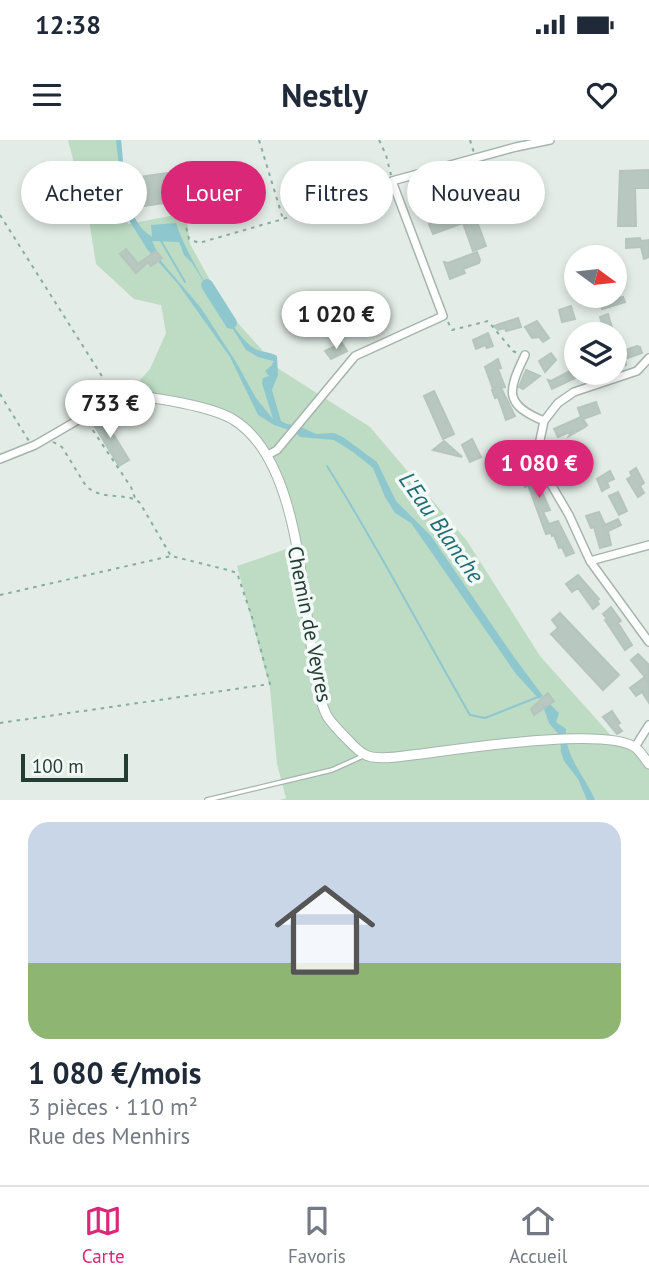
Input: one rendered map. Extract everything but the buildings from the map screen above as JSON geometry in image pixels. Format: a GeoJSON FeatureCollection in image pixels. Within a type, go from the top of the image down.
{"type":"FeatureCollection","features":[{"type":"Feature","properties":{"kind":"street"},"geometry":{"type":"LineString","coordinates":[[393,181],[550,140]]}},
{"type":"Feature","properties":{"kind":"street"},"geometry":{"type":"LineString","coordinates":[[268,456],[277,450],[355,356],[443,316],[393,184]]}},
{"type":"Feature","properties":{"kind":"street"},"geometry":{"type":"LineString","coordinates":[[525,355],[511,384],[513,401],[524,413],[544,421]]}},
{"type":"Feature","properties":{"kind":"street"},"geometry":{"type":"LineString","coordinates":[[649,358],[637,371],[574,392],[558,403],[544,421],[539,444],[542,470],[569,515],[590,561],[649,642]]}},
{"type":"Feature","properties":{"kind":"street"},"geometry":{"type":"LineString","coordinates":[[0,459],[46,438],[126,395]]}},
{"type":"Feature","properties":{"kind":"street","name":"Chemin de Veyres"},"geometry":{"type":"LineString","coordinates":[[126,395],[148,396],[196,406],[233,419],[247,430],[268,456],[284,490],[296,546],[316,676],[327,716],[365,755]]}},
{"type":"Feature","properties":{"kind":"street"},"geometry":{"type":"LineString","coordinates":[[590,561],[649,545]]}},
{"type":"Feature","properties":{"kind":"street"},"geometry":{"type":"LineString","coordinates":[[635,747],[649,725]]}},
{"type":"Feature","properties":{"kind":"street"},"geometry":{"type":"LineString","coordinates":[[365,755],[390,758],[558,740],[615,740],[635,747],[649,764]]}},
{"type":"Feature","properties":{"kind":"lane"},"geometry":{"type":"LineString","coordinates":[[207,800],[332,770],[365,755]]}},
{"type":"Feature","properties":{"kind":"path"},"geometry":{"type":"LineString","coordinates":[[259,140],[280,209]]}},
{"type":"Feature","properties":{"kind":"path"},"geometry":{"type":"LineString","coordinates":[[379,140],[387,161]]}},
{"type":"Feature","properties":{"kind":"path"},"geometry":{"type":"LineString","coordinates":[[470,140],[475,158]]}},
{"type":"Feature","properties":{"kind":"path"},"geometry":{"type":"LineString","coordinates":[[0,215],[116,399]]}},
{"type":"Feature","properties":{"kind":"path"},"geometry":{"type":"LineString","coordinates":[[185,224],[189,239],[199,243],[266,224]]}},
{"type":"Feature","properties":{"kind":"path"},"geometry":{"type":"LineString","coordinates":[[443,316],[452,330],[488,321],[513,351],[525,355]]}},
{"type":"Feature","properties":{"kind":"path"},"geometry":{"type":"LineString","coordinates":[[0,394],[31,444]]}},
{"type":"Feature","properties":{"kind":"path"},"geometry":{"type":"LineString","coordinates":[[84,416],[172,556]]}},
{"type":"Feature","properties":{"kind":"path"},"geometry":{"type":"LineString","coordinates":[[46,438],[62,447],[91,491],[112,497],[136,499]]}},
{"type":"Feature","properties":{"kind":"path"},"geometry":{"type":"LineString","coordinates":[[0,595],[172,556],[237,573],[270,684],[0,723]]}},
{"type":"Feature","properties":{"kind":"green space"},"geometry":{"type":"Polygon","coordinates":[[[68,140],[121,140],[123,161],[74,161],[68,140]]]}},
{"type":"Feature","properties":{"kind":"green space"},"geometry":{"type":"Polygon","coordinates":[[[161,218],[161,224],[187,224],[190,244],[227,311],[279,369],[370,427],[467,541],[540,656],[615,740],[635,747],[649,764],[649,800],[280,800],[286,798],[277,764],[270,688],[237,566],[295,546],[268,455],[233,419],[126,395],[150,369],[166,333],[161,305],[134,299],[96,264],[90,224],[147,224],[147,220],[161,218]]]}},
{"type":"Feature","properties":{"kind":"water"},"geometry":{"type":"Polygon","coordinates":[[[116,140],[121,140],[123,161],[118,161],[116,140]]]}},
{"type":"Feature","properties":{"kind":"water"},"geometry":{"type":"Polygon","coordinates":[[[131,224],[139,224],[152,237],[151,225],[176,224],[197,269],[242,338],[252,347],[277,356],[278,375],[272,390],[281,421],[316,434],[334,433],[377,462],[396,501],[431,536],[543,696],[539,699],[516,674],[411,523],[395,513],[373,468],[334,440],[300,437],[295,432],[274,425],[258,415],[230,357],[178,284],[147,249],[131,224]],[[152,241],[161,261],[201,308],[256,398],[273,419],[262,383],[263,378],[269,376],[265,371],[273,361],[246,350],[192,263],[184,255],[179,242],[152,241]]]}},
{"type":"Feature","properties":{"kind":"water"},"geometry":{"type":"Polygon","coordinates":[[[550,704],[559,713],[556,722],[566,729],[568,748],[595,800],[587,800],[578,779],[564,761],[560,736],[549,723],[544,709],[550,704]]]}},
{"type":"Feature","properties":{"kind":"waterway","name":"L'Eau Blanche"},"geometry":{"type":"LineString","coordinates":[[161,241],[185,282]]}},
{"type":"Feature","properties":{"kind":"waterway","name":"L'Eau Blanche"},"geometry":{"type":"LineString","coordinates":[[207,285],[231,323]]}},
{"type":"Feature","properties":{"kind":"waterway","name":"L'Eau Blanche"},"geometry":{"type":"LineString","coordinates":[[327,466],[470,715],[485,718],[538,697]]}}]}
